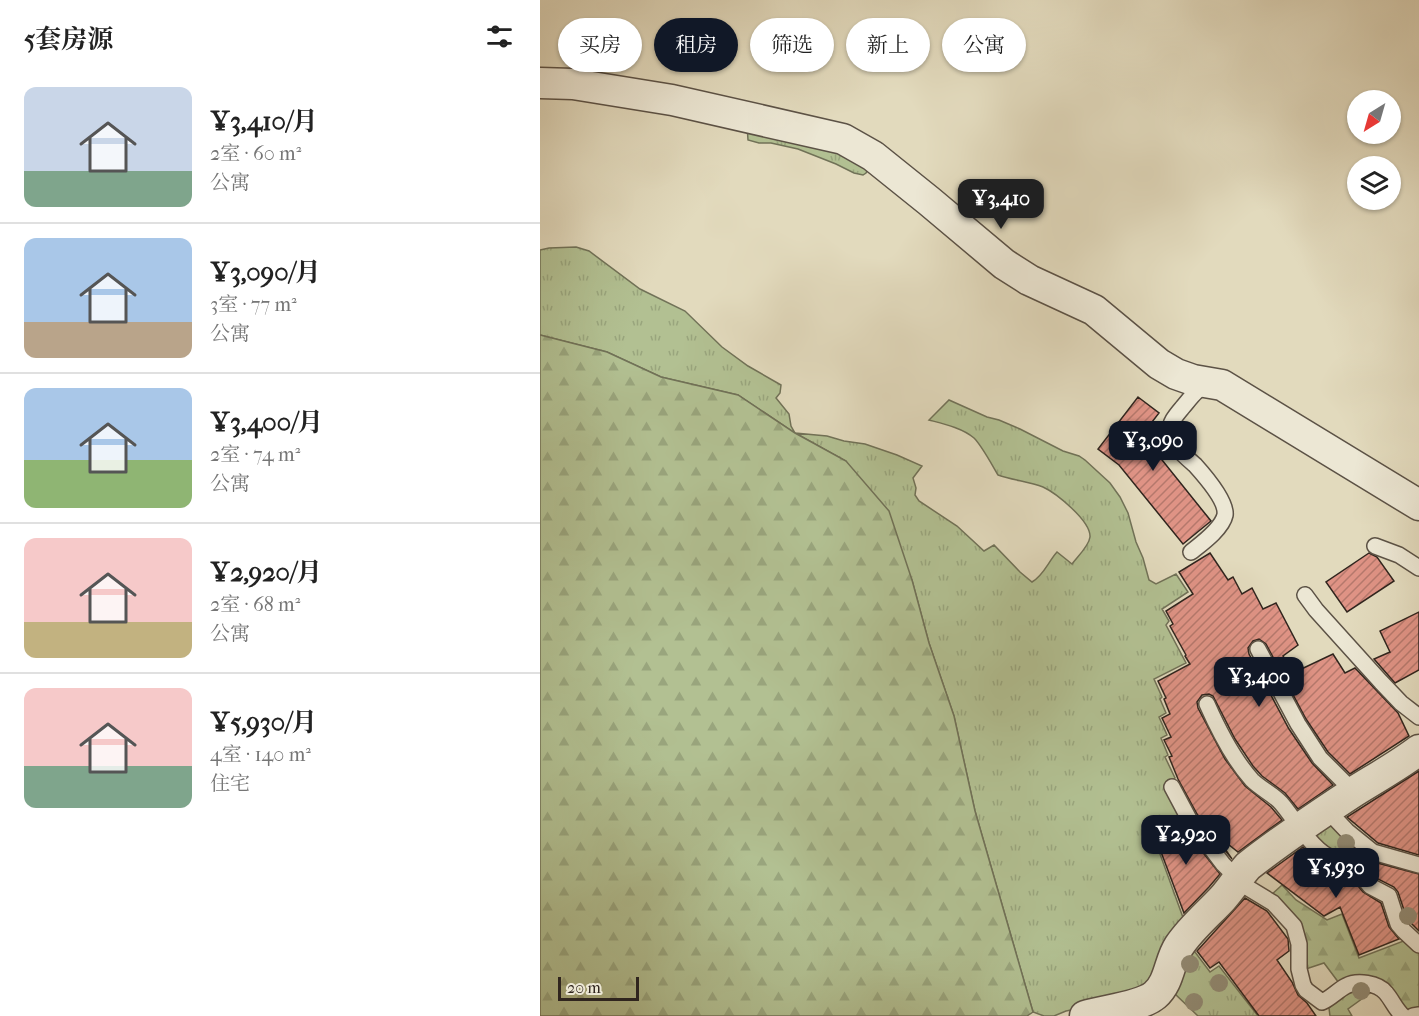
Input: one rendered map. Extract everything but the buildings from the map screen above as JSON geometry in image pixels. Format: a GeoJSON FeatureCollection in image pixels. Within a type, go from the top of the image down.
{"type":"FeatureCollection","features":[{"type":"Feature","properties":{"kind":"street"},"geometry":{"type":"LineString","coordinates":[[540,83],[573,84],[672,100],[843,139],[873,156],[1004,264],[1048,290],[1094,310],[1159,364],[1176,374],[1193,380],[1222,385],[1419,505]]}},
{"type":"Feature","properties":{"kind":"street"},"geometry":{"type":"LineString","coordinates":[[1090,1015],[1144,1001],[1155,1004],[1167,979],[1177,949],[1185,937],[1221,900],[1248,866],[1327,810],[1419,750]]}},
{"type":"Feature","properties":{"kind":"lane"},"geometry":{"type":"LineString","coordinates":[[1191,552],[1222,523],[1225,514],[1224,505],[1170,434],[1173,420],[1194,393],[1210,383]]}},
{"type":"Feature","properties":{"kind":"lane"},"geometry":{"type":"LineString","coordinates":[[1375,546],[1399,555],[1419,568]]}},
{"type":"Feature","properties":{"kind":"lane"},"geometry":{"type":"LineString","coordinates":[[1305,595],[1381,682],[1401,703],[1419,717]]}},
{"type":"Feature","properties":{"kind":"lane"},"geometry":{"type":"LineString","coordinates":[[1258,649],[1320,758],[1354,792]]}},
{"type":"Feature","properties":{"kind":"lane"},"geometry":{"type":"LineString","coordinates":[[1207,704],[1222,736],[1253,780],[1280,801],[1315,846],[1329,857],[1349,860],[1370,886],[1389,896],[1398,924],[1419,945]]}},
{"type":"Feature","properties":{"kind":"lane"},"geometry":{"type":"LineString","coordinates":[[1172,787],[1189,819],[1215,854],[1237,879],[1262,898],[1273,903],[1294,926],[1299,944],[1300,978],[1312,996],[1322,1002],[1345,986],[1372,983],[1386,993],[1403,1016]]}},
{"type":"Feature","properties":{"kind":"lane"},"geometry":{"type":"LineString","coordinates":[[1327,810],[1347,831],[1373,852],[1419,865]]}},
{"type":"Feature","properties":{"kind":"lane"},"geometry":{"type":"LineString","coordinates":[[1413,1016],[1419,1015]]}},
{"type":"Feature","properties":{"kind":"green space"},"geometry":{"type":"Polygon","coordinates":[[[747,125],[812,140],[869,168],[863,175],[854,173],[798,149],[748,140],[747,125]]]}},
{"type":"Feature","properties":{"kind":"green space"},"geometry":{"type":"Polygon","coordinates":[[[576,247],[589,251],[640,289],[685,311],[722,347],[748,366],[781,385],[780,393],[776,398],[789,414],[795,433],[738,395],[661,377],[607,352],[540,335],[540,250],[576,247]]]}},
{"type":"Feature","properties":{"kind":"green space"},"geometry":{"type":"Polygon","coordinates":[[[540,335],[607,352],[661,377],[738,395],[795,433],[846,461],[889,511],[954,716],[975,811],[1033,1012],[1027,1016],[540,1016],[540,335]]]}},
{"type":"Feature","properties":{"kind":"green space"},"geometry":{"type":"Polygon","coordinates":[[[949,400],[999,420],[1085,460],[1110,483],[1120,497],[1128,513],[1149,580],[1156,584],[1176,574],[1188,592],[1162,609],[1169,621],[1166,625],[1186,663],[1154,679],[1166,713],[1159,717],[1167,735],[1161,738],[1168,755],[1165,757],[1175,778],[1169,781],[1186,821],[1152,832],[1185,923],[1153,986],[1054,1016],[1044,1016],[1033,1012],[975,811],[954,716],[929,643],[912,580],[846,461],[795,433],[827,436],[865,444],[922,466],[913,478],[916,488],[915,495],[919,501],[957,526],[984,551],[994,545],[1032,582],[1043,572],[1057,552],[1072,564],[1090,537],[1085,523],[1072,508],[1049,490],[998,475],[974,438],[953,427],[929,420],[949,400]]]}},
{"type":"Feature","properties":{"kind":"green space"},"geometry":{"type":"Polygon","coordinates":[[[1324,818],[1363,846],[1352,858],[1335,856],[1308,829],[1324,818]]]}},
{"type":"Feature","properties":{"kind":"green space"},"geometry":{"type":"Polygon","coordinates":[[[1282,885],[1296,900],[1327,920],[1342,914],[1359,958],[1406,940],[1419,952],[1419,1011],[1409,1013],[1393,995],[1339,983],[1324,963],[1306,969],[1306,961],[1269,897],[1282,885]]]}},
{"type":"Feature","properties":{"kind":"green space"},"geometry":{"type":"Polygon","coordinates":[[[1189,944],[1210,972],[1219,966],[1258,1016],[1198,1016],[1174,993],[1189,944]]]}},
{"type":"Feature","properties":{"kind":"green space"},"geometry":{"type":"Polygon","coordinates":[[[1377,988],[1348,1009],[1352,1016],[1330,1016],[1329,1008],[1348,991],[1377,988]]]}}]}
